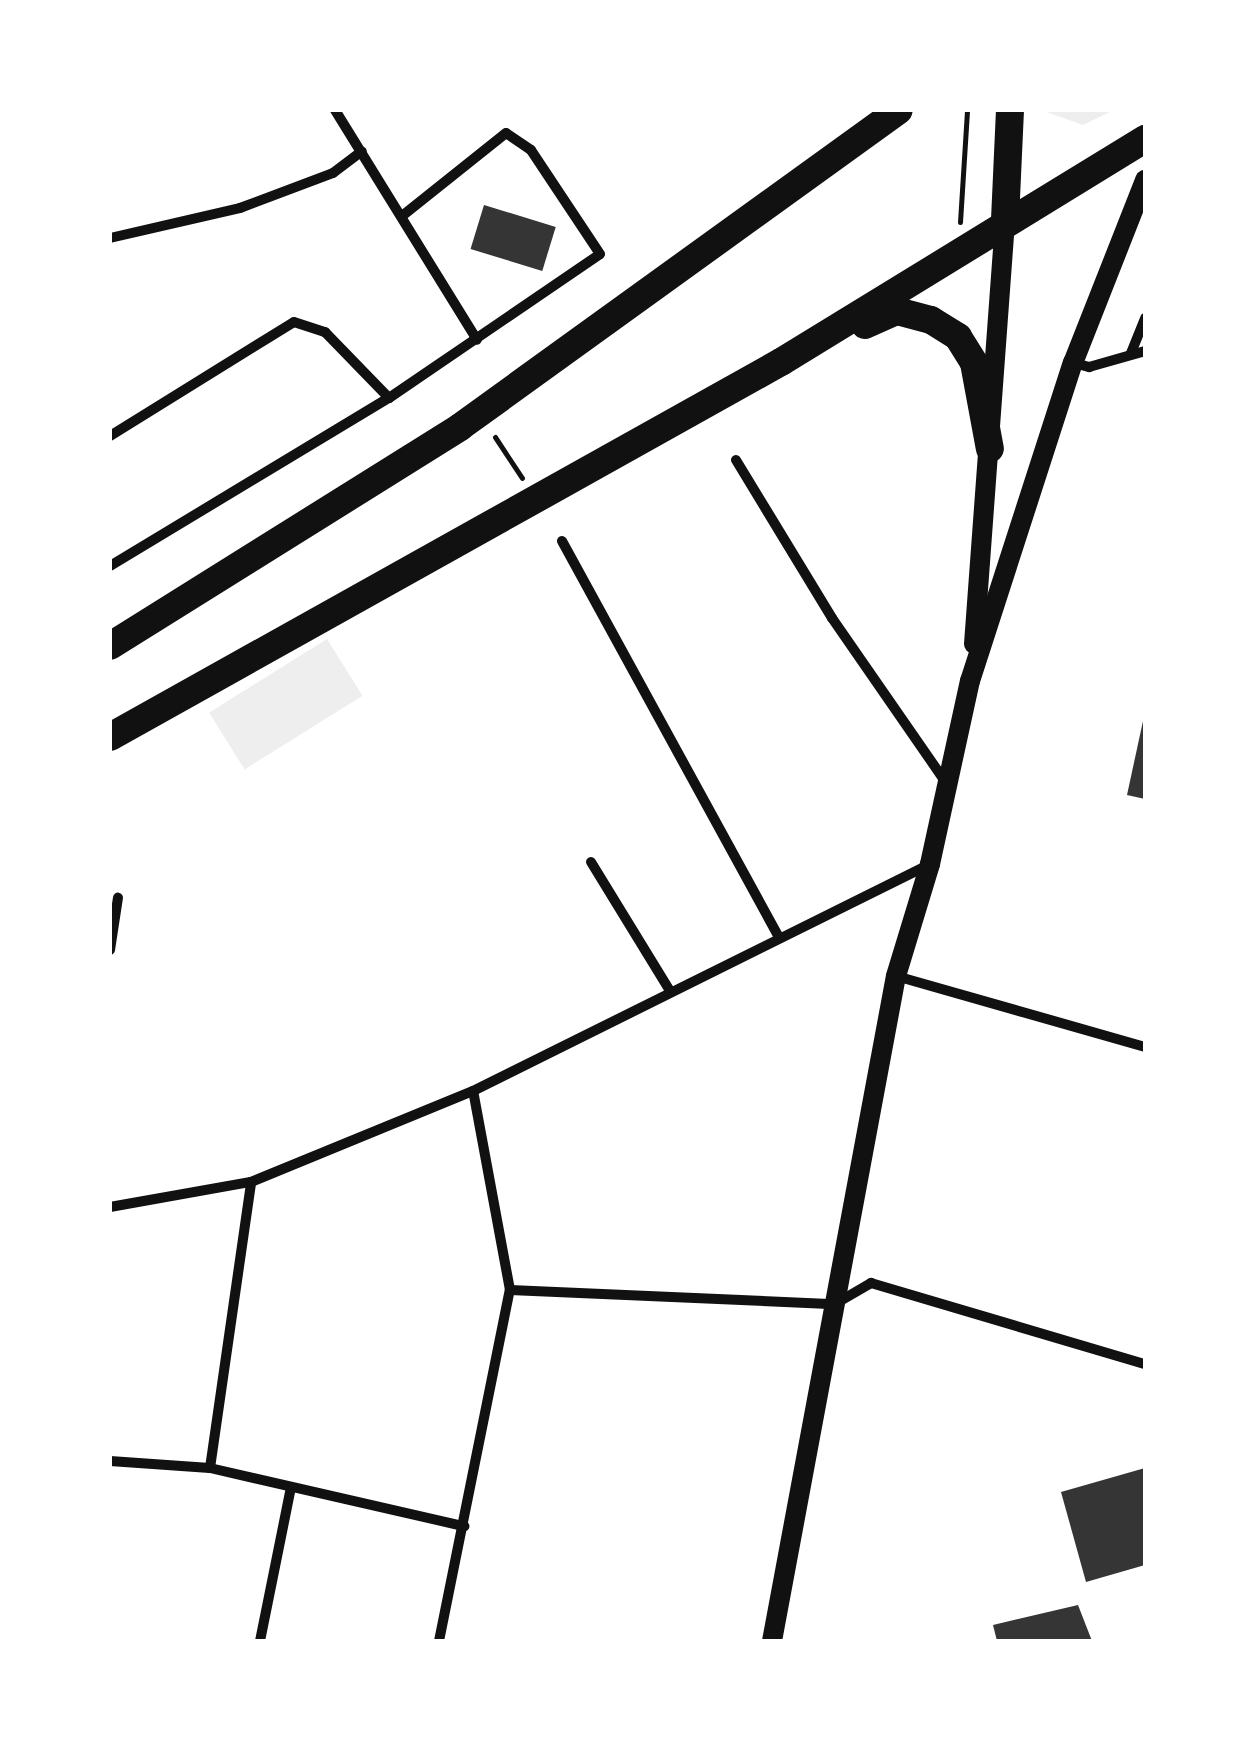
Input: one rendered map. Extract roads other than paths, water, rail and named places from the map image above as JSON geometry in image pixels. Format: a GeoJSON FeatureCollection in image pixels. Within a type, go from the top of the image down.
{"type":"FeatureCollection","features":[{"type":"Feature","properties":{"kind":"highway"},"geometry":{"type":"LineString","coordinates":[[110,646],[480,414],[815,165],[900,110]]}},
{"type":"Feature","properties":{"kind":"highway"},"geometry":{"type":"LineString","coordinates":[[1005,220],[1010,110]]}},
{"type":"Feature","properties":{"kind":"highway"},"geometry":{"type":"LineString","coordinates":[[110,737],[533,495],[780,362],[1005,220],[1145,139]]}},
{"type":"Feature","properties":{"kind":"highway"},"geometry":{"type":"LineString","coordinates":[[780,362],[896,312],[931,320],[958,337],[974,363],[990,449]]}},
{"type":"Feature","properties":{"kind":"main road"},"geometry":{"type":"LineString","coordinates":[[772,1641],[896,976],[930,864],[970,681],[1073,363],[1145,180]]}},
{"type":"Feature","properties":{"kind":"main road"},"geometry":{"type":"LineString","coordinates":[[970,681],[1005,220]]}},
{"type":"Feature","properties":{"kind":"street"},"geometry":{"type":"LineString","coordinates":[[335,110],[477,340]]}},
{"type":"Feature","properties":{"kind":"street"},"geometry":{"type":"LineString","coordinates":[[110,566],[389,398],[600,254],[530,150],[506,133],[402,216]]}},
{"type":"Feature","properties":{"kind":"street"},"geometry":{"type":"LineString","coordinates":[[110,238],[240,208],[334,173],[362,151]]}},
{"type":"Feature","properties":{"kind":"street"},"geometry":{"type":"LineString","coordinates":[[1131,353],[1145,318]]}},
{"type":"Feature","properties":{"kind":"street"},"geometry":{"type":"LineString","coordinates":[[110,436],[294,322],[325,332],[389,398]]}},
{"type":"Feature","properties":{"kind":"street"},"geometry":{"type":"LineString","coordinates":[[1073,363],[1089,368],[1145,352]]}},
{"type":"Feature","properties":{"kind":"street"},"geometry":{"type":"LineString","coordinates":[[736,460],[832,618],[946,781]]}},
{"type":"Feature","properties":{"kind":"street"},"geometry":{"type":"LineString","coordinates":[[562,542],[778,935]]}},
{"type":"Feature","properties":{"kind":"street"},"geometry":{"type":"LineString","coordinates":[[591,862],[670,991]]}},
{"type":"Feature","properties":{"kind":"street"},"geometry":{"type":"LineString","coordinates":[[110,1207],[251,1182],[474,1091],[778,935],[930,864]]}},
{"type":"Feature","properties":{"kind":"street"},"geometry":{"type":"LineString","coordinates":[[110,950],[118,898]]}},
{"type":"Feature","properties":{"kind":"street"},"geometry":{"type":"LineString","coordinates":[[896,976],[1145,1047]]}},
{"type":"Feature","properties":{"kind":"street"},"geometry":{"type":"LineString","coordinates":[[439,1641],[510,1290],[474,1091]]}},
{"type":"Feature","properties":{"kind":"street"},"geometry":{"type":"LineString","coordinates":[[210,1468],[251,1182]]}},
{"type":"Feature","properties":{"kind":"street"},"geometry":{"type":"LineString","coordinates":[[510,1290],[835,1304],[871,1283],[1145,1364]]}},
{"type":"Feature","properties":{"kind":"street"},"geometry":{"type":"LineString","coordinates":[[110,1462],[210,1468],[464,1526]]}},
{"type":"Feature","properties":{"kind":"street"},"geometry":{"type":"LineString","coordinates":[[260,1641],[291,1487]]}}]}
